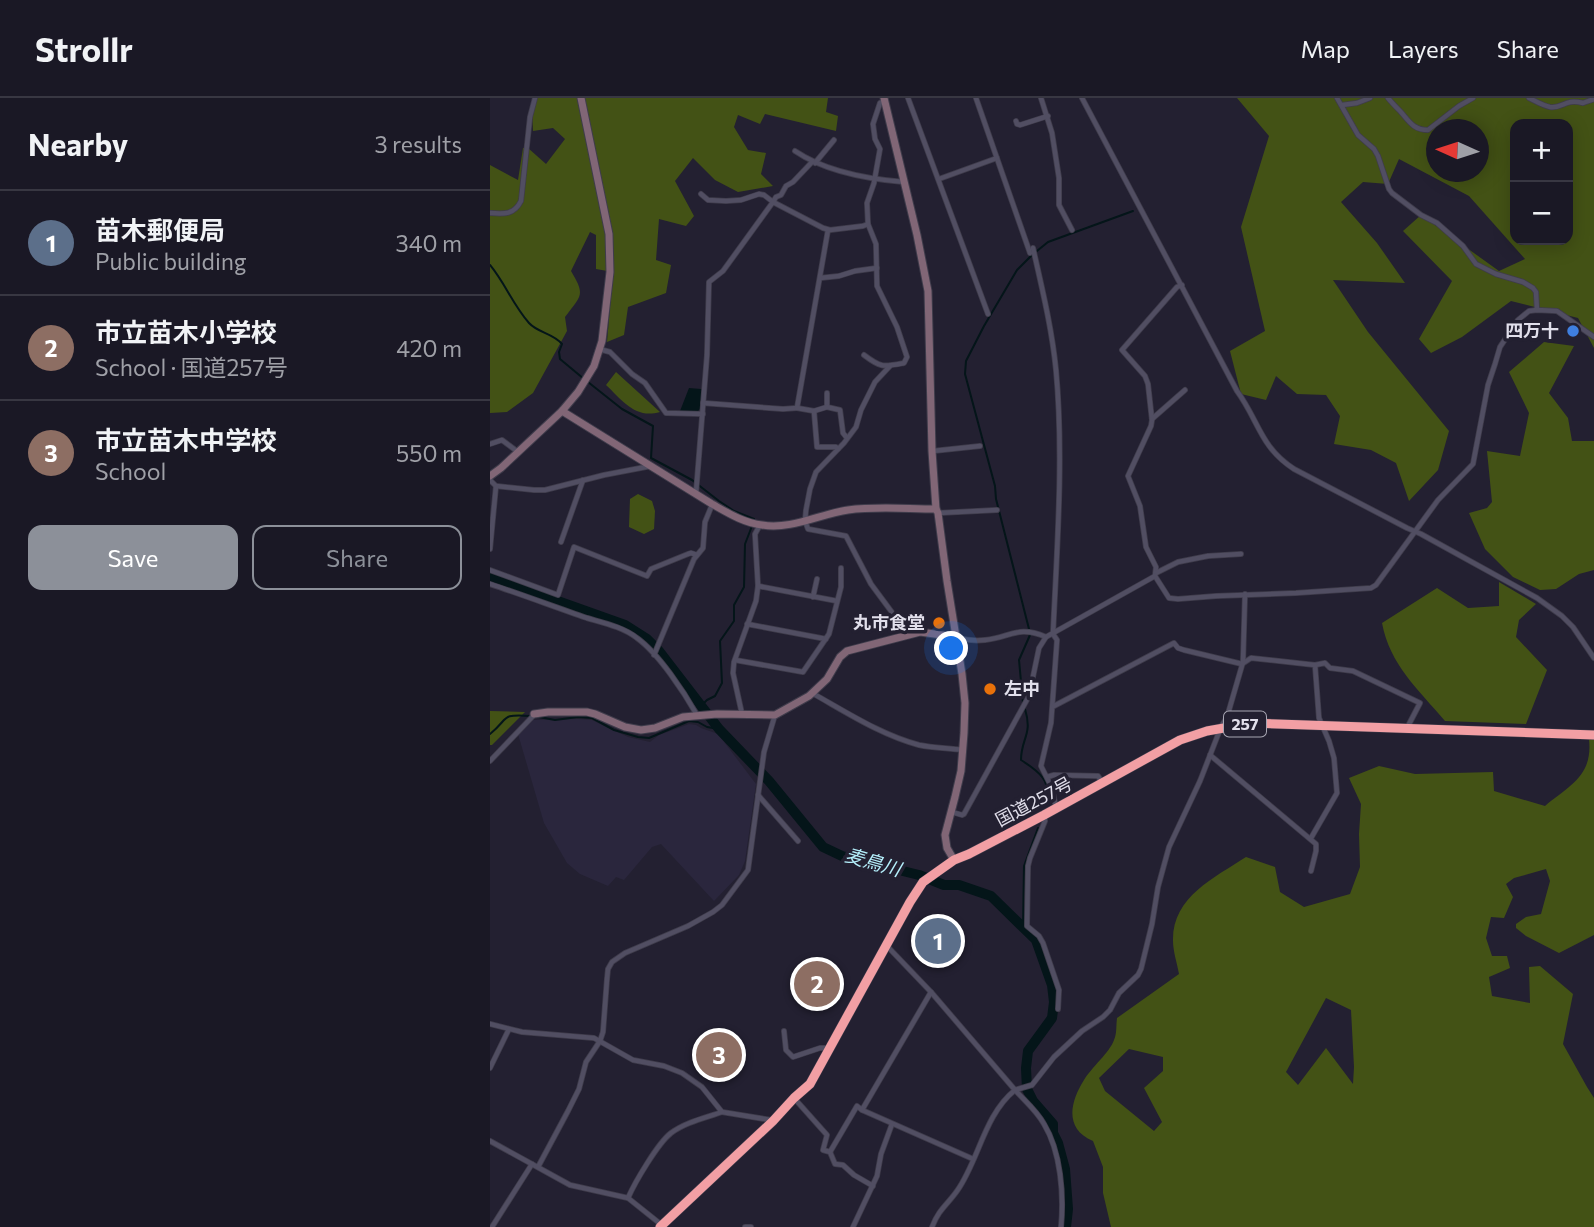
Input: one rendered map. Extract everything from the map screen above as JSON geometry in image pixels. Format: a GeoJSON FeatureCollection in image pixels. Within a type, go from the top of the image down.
{"type":"FeatureCollection","features":[{"type":"Feature","properties":{"kind":"highway","name":"国道257号"},"geometry":{"type":"LineString","coordinates":[[662,1226],[810,1084],[923,883],[954,860],[1044,815],[1180,740],[1221,727],[1252,723],[1594,735]]}},
{"type":"Feature","properties":{"kind":"street"},"geometry":{"type":"LineString","coordinates":[[490,214],[510,213],[521,201],[530,117],[535,98]]}},
{"type":"Feature","properties":{"kind":"street"},"geometry":{"type":"LineString","coordinates":[[490,549],[496,486],[490,478],[562,411],[584,383],[594,366],[599,349],[607,303],[610,246],[604,204],[581,98]]}},
{"type":"Feature","properties":{"kind":"street"},"geometry":{"type":"LineString","coordinates":[[908,98],[988,314]]}},
{"type":"Feature","properties":{"kind":"street"},"geometry":{"type":"LineString","coordinates":[[976,98],[1031,250],[1052,337],[1058,401],[1053,634],[1056,640],[1051,723],[1041,766],[1052,788],[1056,808]]}},
{"type":"Feature","properties":{"kind":"street"},"geometry":{"type":"LineString","coordinates":[[1041,98],[1048,116],[1059,177],[1059,205],[1072,230]]}},
{"type":"Feature","properties":{"kind":"street"},"geometry":{"type":"LineString","coordinates":[[1082,98],[1268,447],[1280,460],[1537,598],[1573,627],[1594,658]]}},
{"type":"Feature","properties":{"kind":"street"},"geometry":{"type":"LineString","coordinates":[[1337,98],[1358,135],[1374,149],[1389,189],[1421,215],[1437,223],[1463,246],[1476,264],[1533,288],[1536,292],[1537,310]]}},
{"type":"Feature","properties":{"kind":"street"},"geometry":{"type":"LineString","coordinates":[[1342,105],[1370,98]]}},
{"type":"Feature","properties":{"kind":"street"},"geometry":{"type":"LineString","coordinates":[[1388,98],[1409,123],[1424,130],[1428,130],[1473,98]]}},
{"type":"Feature","properties":{"kind":"street"},"geometry":{"type":"LineString","coordinates":[[1529,98],[1550,107],[1569,100],[1583,103],[1594,99]]}},
{"type":"Feature","properties":{"kind":"street"},"geometry":{"type":"LineString","coordinates":[[864,355],[883,367],[904,363],[907,357],[897,327],[877,286],[876,240],[868,224],[867,204],[880,149],[875,139],[873,124],[880,103],[885,99],[928,291],[932,451],[937,511],[965,703],[961,771],[945,835],[945,842],[954,860]]}},
{"type":"Feature","properties":{"kind":"street"},"geometry":{"type":"LineString","coordinates":[[1016,121],[1020,125],[1048,116]]}},
{"type":"Feature","properties":{"kind":"street"},"geometry":{"type":"LineString","coordinates":[[696,494],[707,355],[709,282],[723,271],[776,197],[814,163],[834,140]]}},
{"type":"Feature","properties":{"kind":"street"},"geometry":{"type":"LineString","coordinates":[[795,151],[814,163],[874,180],[904,182]]}},
{"type":"Feature","properties":{"kind":"street"},"geometry":{"type":"LineString","coordinates":[[938,179],[997,158]]}},
{"type":"Feature","properties":{"kind":"street"},"geometry":{"type":"LineString","coordinates":[[701,194],[708,200],[730,201],[764,195],[828,230],[868,224]]}},
{"type":"Feature","properties":{"kind":"street"},"geometry":{"type":"LineString","coordinates":[[797,408],[828,230]]}},
{"type":"Feature","properties":{"kind":"street"},"geometry":{"type":"LineString","coordinates":[[819,278],[877,268]]}},
{"type":"Feature","properties":{"kind":"street"},"geometry":{"type":"LineString","coordinates":[[1182,285],[1177,287],[1122,350],[1149,384],[1151,426],[1128,476],[1140,506],[1144,539],[1156,567],[1155,575],[1169,598],[1296,593],[1371,588],[1376,585],[1438,500],[1473,464],[1488,385],[1500,347],[1518,320],[1529,311],[1557,312],[1594,337]]}},
{"type":"Feature","properties":{"kind":"street"},"geometry":{"type":"LineString","coordinates":[[599,349],[610,352],[645,383],[666,413],[703,414]]}},
{"type":"Feature","properties":{"kind":"street"},"geometry":{"type":"LineString","coordinates":[[890,366],[875,382],[856,427],[820,466],[813,479],[805,520],[808,529],[846,536],[871,584],[909,635]]}},
{"type":"Feature","properties":{"kind":"street"},"geometry":{"type":"LineString","coordinates":[[1152,420],[1185,390]]}},
{"type":"Feature","properties":{"kind":"street"},"geometry":{"type":"LineString","coordinates":[[827,393],[827,407]]}},
{"type":"Feature","properties":{"kind":"street"},"geometry":{"type":"LineString","coordinates":[[704,403],[814,411],[827,407],[840,410],[843,432],[847,438]]}},
{"type":"Feature","properties":{"kind":"street"},"geometry":{"type":"LineString","coordinates":[[562,411],[712,504],[734,516],[761,525],[776,526],[851,510],[997,510]]}},
{"type":"Feature","properties":{"kind":"street"},"geometry":{"type":"LineString","coordinates":[[814,411],[817,447],[838,449]]}},
{"type":"Feature","properties":{"kind":"street"},"geometry":{"type":"LineString","coordinates":[[490,444],[502,440],[519,452]]}},
{"type":"Feature","properties":{"kind":"street"},"geometry":{"type":"LineString","coordinates":[[932,451],[980,446]]}},
{"type":"Feature","properties":{"kind":"street"},"geometry":{"type":"LineString","coordinates":[[496,486],[545,489],[651,466]]}},
{"type":"Feature","properties":{"kind":"street"},"geometry":{"type":"LineString","coordinates":[[561,542],[583,480]]}},
{"type":"Feature","properties":{"kind":"street"},"geometry":{"type":"LineString","coordinates":[[653,655],[691,566],[704,548],[705,522],[712,504]]}},
{"type":"Feature","properties":{"kind":"street"},"geometry":{"type":"LineString","coordinates":[[742,714],[733,673],[756,601],[758,586],[755,534],[761,525]]}},
{"type":"Feature","properties":{"kind":"street"},"geometry":{"type":"LineString","coordinates":[[490,570],[558,595],[574,547],[647,576],[650,569],[691,553],[697,555]]}},
{"type":"Feature","properties":{"kind":"street"},"geometry":{"type":"LineString","coordinates":[[951,812],[964,814],[1030,693],[1039,648],[1046,637],[1178,562],[1208,556],[1241,554]]}},
{"type":"Feature","properties":{"kind":"street"},"geometry":{"type":"LineString","coordinates":[[735,660],[803,672],[829,634],[841,587],[841,568]]}},
{"type":"Feature","properties":{"kind":"street"},"geometry":{"type":"LineString","coordinates":[[813,597],[817,579]]}},
{"type":"Feature","properties":{"kind":"street"},"geometry":{"type":"LineString","coordinates":[[490,584],[620,629],[637,638],[689,701],[697,715]]}},
{"type":"Feature","properties":{"kind":"street"},"geometry":{"type":"LineString","coordinates":[[758,586],[837,601]]}},
{"type":"Feature","properties":{"kind":"street"},"geometry":{"type":"LineString","coordinates":[[932,1227],[938,1213],[958,1190],[1000,1107],[1018,1089],[1032,1085],[1054,1057],[1082,1031],[1103,1017],[1119,993],[1141,969],[1169,847],[1227,717],[1242,664],[1245,594]]}},
{"type":"Feature","properties":{"kind":"street"},"geometry":{"type":"LineString","coordinates":[[747,624],[826,639]]}},
{"type":"Feature","properties":{"kind":"street"},"geometry":{"type":"LineString","coordinates":[[490,761],[534,714],[587,712],[625,727],[641,730],[655,729],[683,717],[697,715],[775,715],[812,693],[827,679],[846,651],[920,632],[967,640],[984,640],[1018,631],[1046,637]]}},
{"type":"Feature","properties":{"kind":"street"},"geometry":{"type":"LineString","coordinates":[[1053,706],[1174,643],[1184,650],[1242,664]]}},
{"type":"Feature","properties":{"kind":"street"},"geometry":{"type":"LineString","coordinates":[[1242,664],[1251,657],[1315,665],[1325,663],[1330,668],[1353,671],[1420,703],[1407,729]]}},
{"type":"Feature","properties":{"kind":"street"},"geometry":{"type":"LineString","coordinates":[[1311,838],[1337,793],[1334,758],[1319,718],[1315,665]]}},
{"type":"Feature","properties":{"kind":"street"},"geometry":{"type":"LineString","coordinates":[[812,693],[902,740],[962,750]]}},
{"type":"Feature","properties":{"kind":"street"},"geometry":{"type":"LineString","coordinates":[[492,1227],[535,1166],[579,1089],[586,1062],[603,1032],[608,969],[612,962],[625,953],[688,926],[713,912],[722,905],[748,870],[764,752],[775,715]]}},
{"type":"Feature","properties":{"kind":"street"},"geometry":{"type":"LineString","coordinates":[[490,751],[496,755]]}},
{"type":"Feature","properties":{"kind":"street"},"geometry":{"type":"LineString","coordinates":[[1210,755],[1311,838],[1316,844],[1311,871]]}},
{"type":"Feature","properties":{"kind":"street"},"geometry":{"type":"LineString","coordinates":[[1047,777],[1098,776],[1103,782]]}},
{"type":"Feature","properties":{"kind":"street"},"geometry":{"type":"LineString","coordinates":[[758,795],[798,841]]}},
{"type":"Feature","properties":{"kind":"street"},"geometry":{"type":"LineString","coordinates":[[1044,815],[1045,821],[1028,866],[1027,926],[1043,943],[1057,984],[1058,1009]]}},
{"type":"Feature","properties":{"kind":"street"},"geometry":{"type":"LineString","coordinates":[[887,946],[1018,1089],[1042,1120],[1059,1165],[1062,1211],[1060,1227]]}},
{"type":"Feature","properties":{"kind":"street"},"geometry":{"type":"LineString","coordinates":[[862,1110],[931,992]]}},
{"type":"Feature","properties":{"kind":"street"},"geometry":{"type":"LineString","coordinates":[[490,1024],[547,1035],[580,1036],[600,1041],[633,1059],[682,1073],[702,1087],[722,1112]]}},
{"type":"Feature","properties":{"kind":"street"},"geometry":{"type":"LineString","coordinates":[[490,1068],[509,1029]]}},
{"type":"Feature","properties":{"kind":"street"},"geometry":{"type":"LineString","coordinates":[[784,1031],[786,1051],[793,1057],[820,1048],[830,1048]]}},
{"type":"Feature","properties":{"kind":"street"},"geometry":{"type":"LineString","coordinates":[[794,1098],[827,1135],[823,1150],[830,1152]]}},
{"type":"Feature","properties":{"kind":"street"},"geometry":{"type":"LineString","coordinates":[[830,1152],[857,1106],[973,1159]]}},
{"type":"Feature","properties":{"kind":"street"},"geometry":{"type":"LineString","coordinates":[[628,1198],[667,1137],[687,1125],[722,1112],[774,1121]]}},
{"type":"Feature","properties":{"kind":"street"},"geometry":{"type":"LineString","coordinates":[[853,1227],[877,1176],[881,1154],[892,1124]]}},
{"type":"Feature","properties":{"kind":"street"},"geometry":{"type":"LineString","coordinates":[[490,1141],[570,1185],[628,1198],[662,1226]]}},
{"type":"Feature","properties":{"kind":"street"},"geometry":{"type":"LineString","coordinates":[[830,1152],[835,1164],[843,1165],[873,1186]]}},
{"type":"Feature","properties":{"kind":"street"},"geometry":{"type":"LineString","coordinates":[[745,1227],[751,1227]]}},
{"type":"Feature","properties":{"kind":"shaded area"},"geometry":{"type":"Polygon","coordinates":[[[689,388],[702,390],[700,409],[697,412],[680,411],[689,388]]]}},
{"type":"Feature","properties":{"kind":"shaded area"},"geometry":{"type":"Polygon","coordinates":[[[532,720],[592,720],[628,737],[650,742],[659,735],[689,724],[696,725],[718,734],[756,784],[745,861],[739,875],[714,901],[661,844],[652,847],[624,880],[616,877],[608,886],[580,874],[567,863],[544,823],[518,734],[532,720]]]}},
{"type":"Feature","properties":{"kind":"green space"},"geometry":{"type":"Polygon","coordinates":[[[537,98],[828,98],[826,112],[838,116],[836,131],[765,114],[760,124],[738,115],[734,127],[748,150],[766,153],[761,174],[773,186],[738,192],[715,180],[693,158],[675,181],[694,216],[686,226],[659,219],[656,260],[671,265],[666,293],[628,307],[624,335],[607,342],[613,272],[596,269],[596,235],[590,232],[571,271],[579,286],[580,295],[565,317],[567,331],[533,393],[507,412],[490,413],[490,165],[518,180],[523,148],[528,148],[546,164],[565,139],[553,128],[533,131],[532,113],[537,98]]]}},
{"type":"Feature","properties":{"kind":"green space"},"geometry":{"type":"Polygon","coordinates":[[[1237,98],[1594,98],[1594,348],[1578,318],[1511,301],[1462,337],[1431,353],[1419,339],[1452,281],[1403,231],[1421,215],[1499,271],[1525,259],[1513,245],[1573,245],[1573,119],[1510,119],[1510,242],[1469,196],[1443,182],[1489,182],[1489,119],[1426,119],[1426,173],[1399,159],[1388,184],[1363,182],[1341,202],[1377,243],[1405,283],[1333,280],[1368,332],[1449,431],[1438,470],[1409,501],[1396,463],[1371,450],[1334,444],[1340,416],[1326,395],[1297,394],[1276,376],[1266,400],[1241,394],[1230,351],[1265,331],[1241,227],[1269,136],[1237,98]]]}},
{"type":"Feature","properties":{"kind":"green space"},"geometry":{"type":"Polygon","coordinates":[[[1544,342],[1574,346],[1549,393],[1568,418],[1572,441],[1594,441],[1594,570],[1579,574],[1556,589],[1540,590],[1513,577],[1485,549],[1469,513],[1487,508],[1492,502],[1487,451],[1520,456],[1529,413],[1509,372],[1544,342]]]}},
{"type":"Feature","properties":{"kind":"green space"},"geometry":{"type":"Polygon","coordinates":[[[616,372],[660,412],[643,413],[624,402],[606,385],[616,372]]]}},
{"type":"Feature","properties":{"kind":"green space"},"geometry":{"type":"Polygon","coordinates":[[[638,494],[652,501],[655,511],[654,529],[644,534],[629,527],[630,499],[638,494]]]}},
{"type":"Feature","properties":{"kind":"green space"},"geometry":{"type":"Polygon","coordinates":[[[1499,582],[1536,604],[1519,620],[1516,637],[1547,670],[1526,724],[1445,721],[1398,664],[1391,652],[1382,623],[1437,588],[1468,608],[1499,606],[1499,582]]]}},
{"type":"Feature","properties":{"kind":"green space"},"geometry":{"type":"Polygon","coordinates":[[[490,711],[525,712],[490,745],[490,711]]]}},
{"type":"Feature","properties":{"kind":"green space"},"geometry":{"type":"Polygon","coordinates":[[[1589,739],[1594,739],[1594,935],[1559,953],[1516,928],[1516,924],[1526,917],[1541,914],[1550,881],[1546,869],[1514,878],[1506,884],[1513,897],[1504,918],[1491,917],[1486,938],[1492,956],[1507,956],[1510,968],[1489,977],[1492,996],[1530,1003],[1529,967],[1540,966],[1573,994],[1563,1044],[1594,1098],[1594,1227],[1111,1227],[1103,1193],[1103,1167],[1093,1141],[1077,1129],[1074,1122],[1072,1114],[1075,1097],[1091,1070],[1112,1045],[1116,1035],[1117,1018],[1179,974],[1173,945],[1175,926],[1179,912],[1197,890],[1246,857],[1275,867],[1280,892],[1304,907],[1350,894],[1360,867],[1361,804],[1349,778],[1379,766],[1415,774],[1493,772],[1494,791],[1545,806],[1578,778],[1589,752],[1589,739]],[[1326,998],[1286,1072],[1298,1085],[1326,1048],[1353,1084],[1351,1010],[1326,998]],[[1129,1049],[1099,1078],[1105,1091],[1154,1131],[1162,1122],[1144,1088],[1163,1071],[1163,1057],[1129,1049]]]}},
{"type":"Feature","properties":{"kind":"waterway"},"geometry":{"type":"LineString","coordinates":[[1029,629],[965,374],[966,361],[1017,270],[1032,255],[1048,242],[1133,211]]}},
{"type":"Feature","properties":{"kind":"waterway"},"geometry":{"type":"LineString","coordinates":[[490,265],[529,323],[562,344],[560,359],[584,379]]}},
{"type":"Feature","properties":{"kind":"waterway"},"geometry":{"type":"LineString","coordinates":[[588,382],[622,409],[653,426],[651,458],[692,480],[719,501],[754,519],[753,521]]}},
{"type":"Feature","properties":{"kind":"waterway"},"geometry":{"type":"LineString","coordinates":[[701,706],[715,696],[722,683],[720,641],[734,621],[734,605],[744,587],[745,544],[752,526]]}},
{"type":"Feature","properties":{"kind":"waterway","name":"麦鳥川"},"geometry":{"type":"LineString","coordinates":[[490,577],[625,625],[647,639],[719,729],[769,781],[823,847],[842,856],[919,875],[944,885],[959,885],[991,896],[1036,940],[1052,985],[1054,1002],[1052,1018],[1028,1051],[1027,1089],[1033,1101],[1053,1124],[1053,1133],[1065,1169],[1068,1209],[1066,1227]]}},
{"type":"Feature","properties":{"kind":"waterway"},"geometry":{"type":"LineString","coordinates":[[1023,703],[1019,660],[1030,635]]}},
{"type":"Feature","properties":{"kind":"waterway"},"geometry":{"type":"LineString","coordinates":[[1025,709],[1028,725],[1021,760],[1034,769],[1046,783],[1046,805]]}},
{"type":"Feature","properties":{"kind":"waterway"},"geometry":{"type":"LineString","coordinates":[[490,734],[506,718],[530,716]]}},
{"type":"Feature","properties":{"kind":"waterway"},"geometry":{"type":"LineString","coordinates":[[539,717],[555,720],[592,718],[614,730],[649,738],[689,721],[719,729]]}},
{"type":"Feature","properties":{"kind":"waterway"},"geometry":{"type":"LineString","coordinates":[[1023,929],[1024,866],[1038,828]]}},
{"type":"Feature","properties":{"kind":"place","name":"四万十"},"geometry":{"type":"Point","coordinates":[1573,331]}},
{"type":"Feature","properties":{"kind":"place","name":"丸市食堂"},"geometry":{"type":"Point","coordinates":[939,623]}},
{"type":"Feature","properties":{"kind":"place","name":"左中"},"geometry":{"type":"Point","coordinates":[990,689]}},
{"type":"Feature","properties":{"kind":"place","name":"苗木郵便局"},"geometry":{"type":"Point","coordinates":[938,941]}},
{"type":"Feature","properties":{"kind":"place","name":"市立苗木小学校"},"geometry":{"type":"Point","coordinates":[817,984]}},
{"type":"Feature","properties":{"kind":"place","name":"市立苗木中学校"},"geometry":{"type":"Point","coordinates":[719,1055]}}]}
